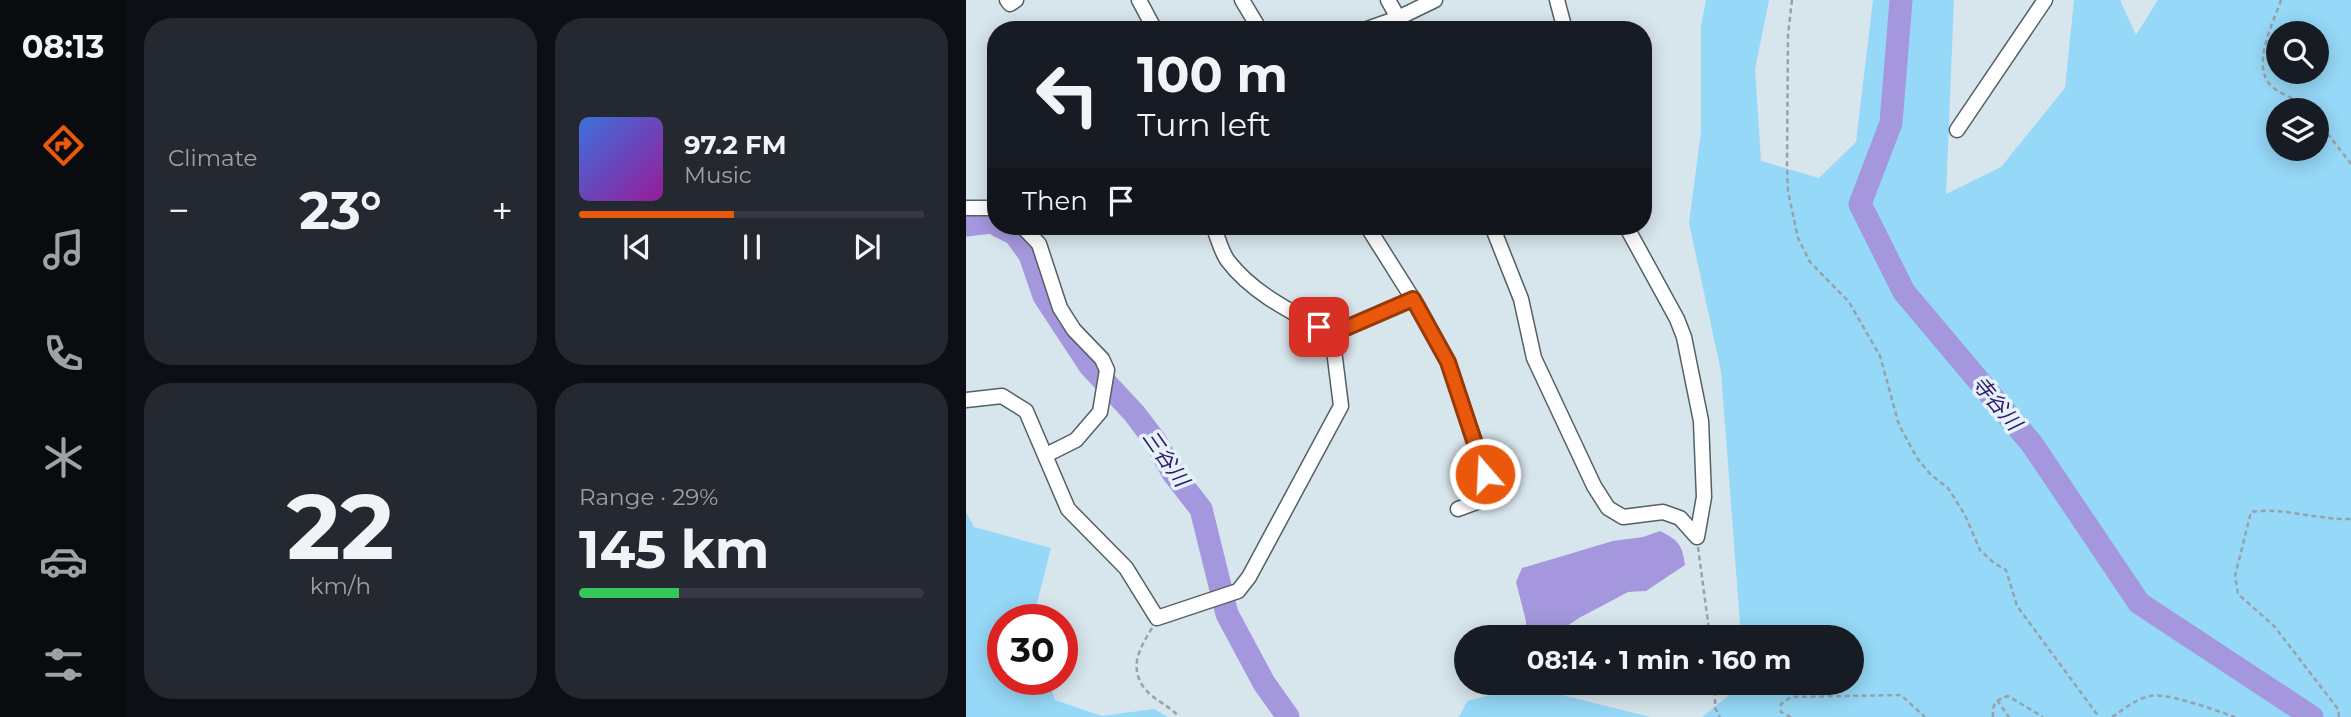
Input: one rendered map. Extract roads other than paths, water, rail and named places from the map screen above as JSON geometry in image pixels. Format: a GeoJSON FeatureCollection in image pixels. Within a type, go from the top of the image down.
{"type":"FeatureCollection","features":[{"type":"Feature","properties":{"kind":"street"},"geometry":{"type":"LineString","coordinates":[[1007,0],[1010,4],[1016,0]]}},
{"type":"Feature","properties":{"kind":"street"},"geometry":{"type":"LineString","coordinates":[[1139,0],[1150,21]]}},
{"type":"Feature","properties":{"kind":"street"},"geometry":{"type":"LineString","coordinates":[[1242,0],[1255,21]]}},
{"type":"Feature","properties":{"kind":"street"},"geometry":{"type":"LineString","coordinates":[[1388,0],[1399,21]]}},
{"type":"Feature","properties":{"kind":"street"},"geometry":{"type":"LineString","coordinates":[[1405,21],[1435,0]]}},
{"type":"Feature","properties":{"kind":"street"},"geometry":{"type":"LineString","coordinates":[[1557,0],[1563,21]]}},
{"type":"Feature","properties":{"kind":"street"},"geometry":{"type":"LineString","coordinates":[[1957,130],[2045,0]]}},
{"type":"Feature","properties":{"kind":"street"},"geometry":{"type":"LineString","coordinates":[[967,206],[987,207]]}},
{"type":"Feature","properties":{"kind":"street"},"geometry":{"type":"LineString","coordinates":[[1030,235],[1039,244],[1060,308],[1074,330],[1102,359],[1107,370],[1100,412],[1076,440],[1046,454]]}},
{"type":"Feature","properties":{"kind":"street"},"geometry":{"type":"LineString","coordinates":[[1217,235],[1227,260],[1248,281],[1274,301],[1332,334]]}},
{"type":"Feature","properties":{"kind":"street"},"geometry":{"type":"LineString","coordinates":[[1373,235],[1448,362],[1493,496],[1458,509]]}},
{"type":"Feature","properties":{"kind":"street"},"geometry":{"type":"LineString","coordinates":[[1496,235],[1521,299],[1534,358],[1594,486],[1608,508],[1623,517],[1662,512],[1680,518],[1697,537],[1704,497],[1702,421],[1684,337],[1631,235]]}},
{"type":"Feature","properties":{"kind":"street"},"geometry":{"type":"LineString","coordinates":[[1332,334],[1413,299]]}},
{"type":"Feature","properties":{"kind":"street"},"geometry":{"type":"LineString","coordinates":[[966,400],[1002,396],[1026,411],[1068,509],[1126,568],[1157,618],[1238,591],[1249,577],[1341,407],[1332,334]]}},
{"type":"Feature","properties":{"kind":"waterway","name":"寺谷川"},"geometry":{"type":"LineString","coordinates":[[1901,0],[1891,123],[1860,204],[1904,292],[2032,444],[2139,603],[2312,717]]}},
{"type":"Feature","properties":{"kind":"waterway","name":"三谷川"},"geometry":{"type":"LineString","coordinates":[[966,225],[987,223]]}},
{"type":"Feature","properties":{"kind":"waterway","name":"三谷川"},"geometry":{"type":"LineString","coordinates":[[1016,235],[1030,255],[1044,296],[1090,366],[1134,413],[1156,442],[1173,473],[1201,509],[1227,614],[1264,683],[1288,717]]}}]}
